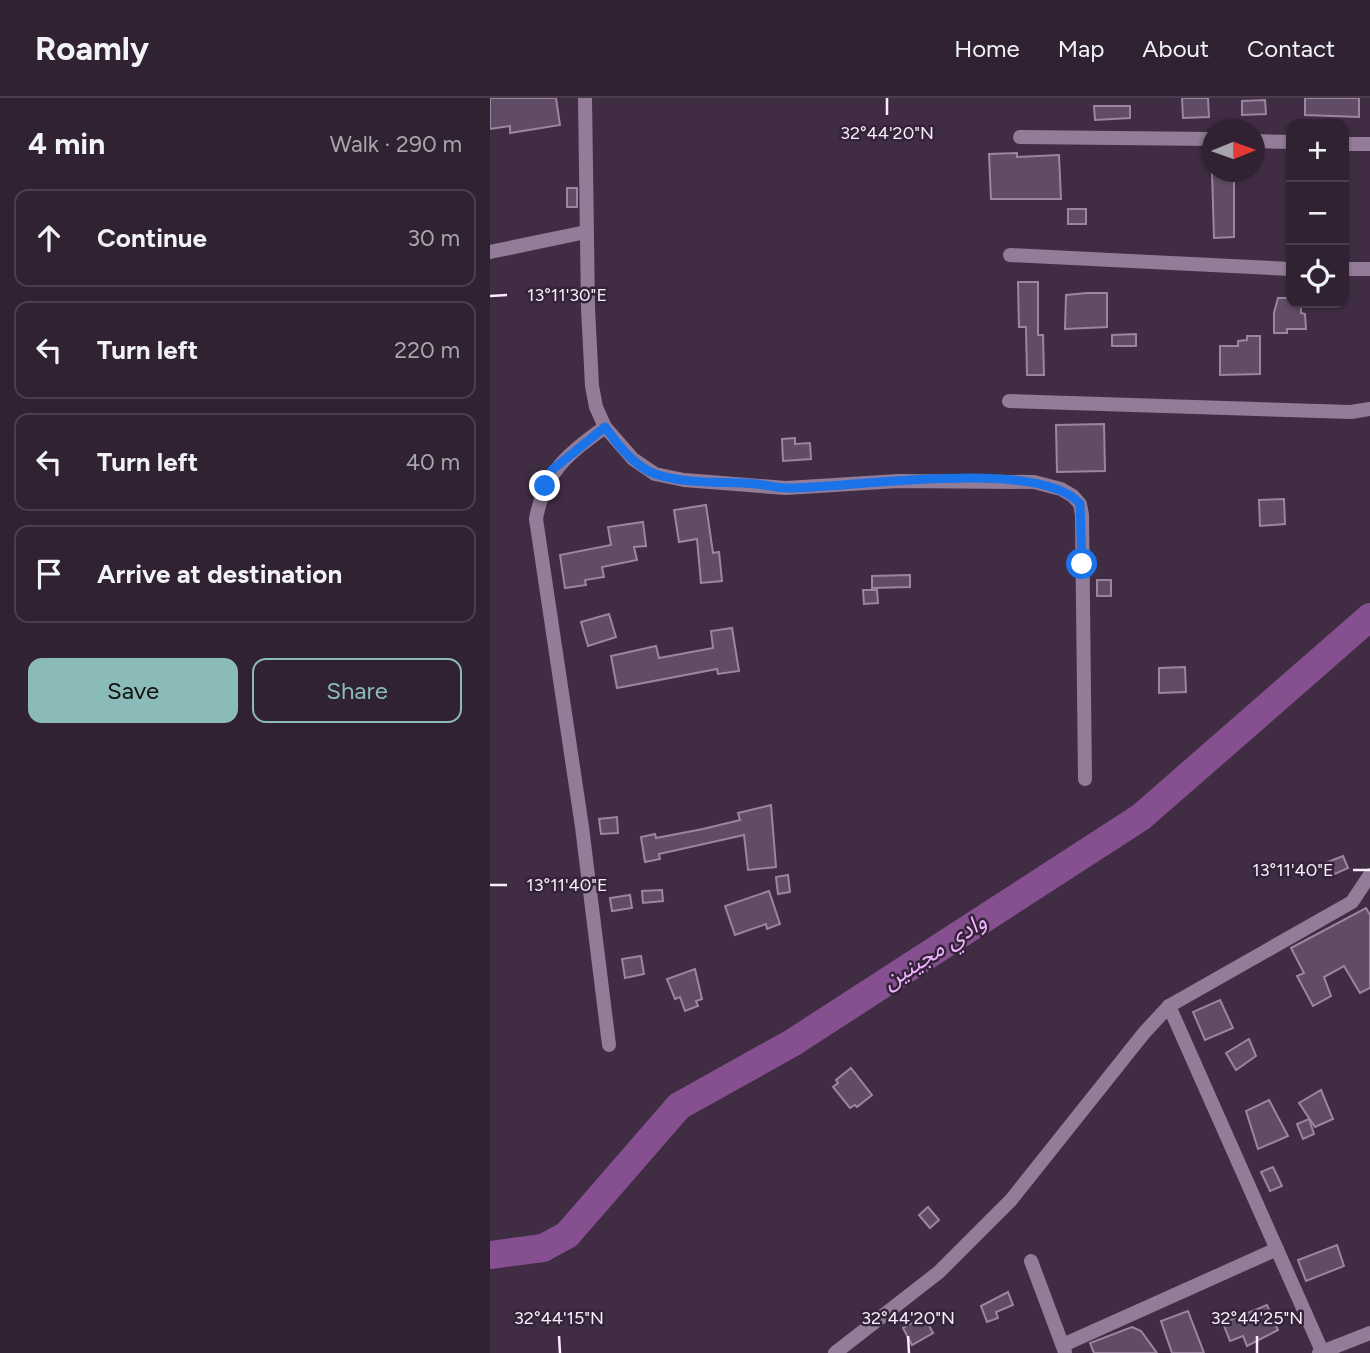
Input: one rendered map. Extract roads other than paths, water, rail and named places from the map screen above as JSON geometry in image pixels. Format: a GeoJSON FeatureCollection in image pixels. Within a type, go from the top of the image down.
{"type":"FeatureCollection","features":[{"type":"Feature","properties":{"kind":"street"},"geometry":{"type":"LineString","coordinates":[[585,98],[586,232],[592,386],[596,407],[616,443],[644,468],[684,480],[786,488],[995,480],[1047,484],[1073,496],[1080,504],[1082,515],[1085,779]]}},
{"type":"Feature","properties":{"kind":"street"},"geometry":{"type":"LineString","coordinates":[[1020,137],[1202,139]]}},
{"type":"Feature","properties":{"kind":"street"},"geometry":{"type":"LineString","coordinates":[[1265,141],[1286,142]]}},
{"type":"Feature","properties":{"kind":"street"},"geometry":{"type":"LineString","coordinates":[[1349,144],[1370,144]]}},
{"type":"Feature","properties":{"kind":"street"},"geometry":{"type":"LineString","coordinates":[[490,252],[586,232]]}},
{"type":"Feature","properties":{"kind":"street"},"geometry":{"type":"LineString","coordinates":[[1010,256],[1286,269]]}},
{"type":"Feature","properties":{"kind":"street"},"geometry":{"type":"LineString","coordinates":[[1349,269],[1370,269]]}},
{"type":"Feature","properties":{"kind":"street"},"geometry":{"type":"LineString","coordinates":[[1009,401],[1351,412],[1370,409]]}},
{"type":"Feature","properties":{"kind":"street"},"geometry":{"type":"LineString","coordinates":[[605,427],[552,470],[539,500],[536,519],[582,827],[608,1045]]}},
{"type":"Feature","properties":{"kind":"street"},"geometry":{"type":"LineString","coordinates":[[835,1353],[939,1272],[1011,1200],[1144,1033],[1169,1006],[1352,902],[1368,887]]}},
{"type":"Feature","properties":{"kind":"street"},"geometry":{"type":"LineString","coordinates":[[1169,1006],[1320,1352],[1370,1333]]}},
{"type":"Feature","properties":{"kind":"street"},"geometry":{"type":"LineString","coordinates":[[1031,1261],[1064,1349],[1277,1249]]}},
{"type":"Feature","properties":{"kind":"waterway","name":"وادي مجينين"},"geometry":{"type":"LineString","coordinates":[[490,1255],[543,1248],[567,1235],[679,1106],[792,1043],[1141,817],[1370,617]]}}]}
